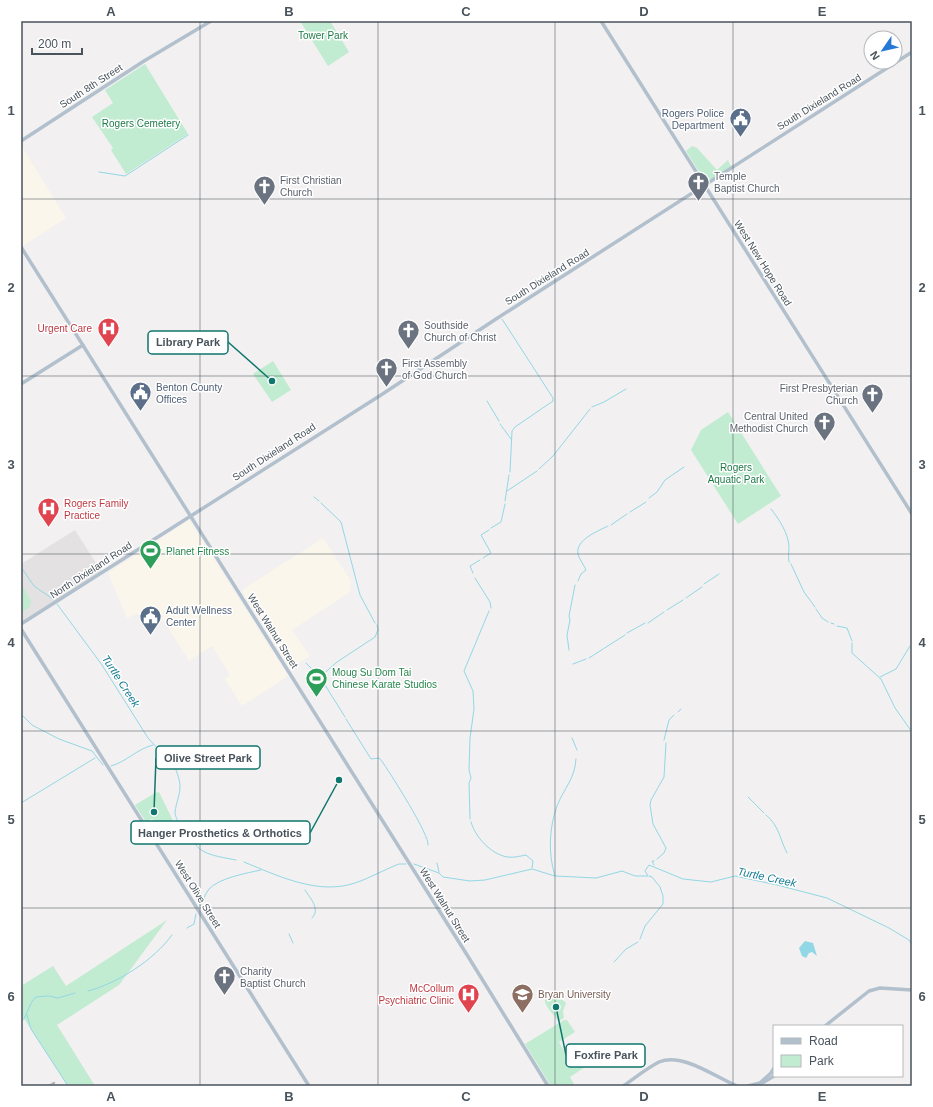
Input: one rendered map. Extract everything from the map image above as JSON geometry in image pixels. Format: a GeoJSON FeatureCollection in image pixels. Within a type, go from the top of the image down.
{"type":"FeatureCollection","features":[{"type":"Feature","properties":{"kind":"main road","name":"South 8th Street"},"geometry":{"type":"LineString","coordinates":[[21,141],[146,60],[211,21]]}},
{"type":"Feature","properties":{"kind":"main road","name":"West New Hope Road"},"geometry":{"type":"LineString","coordinates":[[601,21],[912,514]]}},
{"type":"Feature","properties":{"kind":"main road","name":"South Dixieland Road"},"geometry":{"type":"LineString","coordinates":[[190,516],[912,52]]}},
{"type":"Feature","properties":{"kind":"main road","name":"West Walnut Street"},"geometry":{"type":"LineString","coordinates":[[21,247],[469,957],[548,1086]]}},
{"type":"Feature","properties":{"kind":"main road"},"geometry":{"type":"LineString","coordinates":[[21,384],[83,345]]}},
{"type":"Feature","properties":{"kind":"main road","name":"North Dixieland Road"},"geometry":{"type":"LineString","coordinates":[[21,624],[190,516]]}},
{"type":"Feature","properties":{"kind":"main road","name":"West Olive Street"},"geometry":{"type":"LineString","coordinates":[[21,629],[309,1086]]}},
{"type":"Feature","properties":{"kind":"main road"},"geometry":{"type":"LineString","coordinates":[[826,1025],[869,991],[880,988],[912,990]]}},
{"type":"Feature","properties":{"kind":"main road"},"geometry":{"type":"LineString","coordinates":[[623,1086],[658,1063],[672,1059],[685,1062],[737,1086]]}},
{"type":"Feature","properties":{"kind":"main road"},"geometry":{"type":"LineString","coordinates":[[761,1082],[773,1070]]}},
{"type":"Feature","properties":{"kind":"main road"},"geometry":{"type":"LineString","coordinates":[[748,1086],[761,1082],[773,1075]]}},
{"type":"Feature","properties":{"kind":"shaded area"},"geometry":{"type":"Polygon","coordinates":[[[21,145],[66,218],[23,246],[21,243],[21,145]]]}},
{"type":"Feature","properties":{"kind":"shaded area"},"geometry":{"type":"Polygon","coordinates":[[[189,520],[288,676],[242,706],[225,679],[230,675],[212,646],[189,661],[164,621],[136,614],[127,618],[108,573],[189,520]]]}},
{"type":"Feature","properties":{"kind":"shaded area"},"geometry":{"type":"Polygon","coordinates":[[[75,530],[101,571],[21,624],[21,564],[75,530]]]}},
{"type":"Feature","properties":{"kind":"shaded area"},"geometry":{"type":"Polygon","coordinates":[[[323,538],[351,581],[350,592],[292,630],[310,656],[290,668],[242,590],[323,538]]]}},
{"type":"Feature","properties":{"kind":"green space","name":"Tower Park"},"geometry":{"type":"Polygon","coordinates":[[[300,21],[330,21],[349,52],[328,66],[300,21]]]}},
{"type":"Feature","properties":{"kind":"green space","name":"Rogers Cemetery"},"geometry":{"type":"Polygon","coordinates":[[[145,64],[188,134],[126,174],[111,150],[113,148],[92,117],[113,103],[105,90],[145,64]]]}},
{"type":"Feature","properties":{"kind":"green space"},"geometry":{"type":"Polygon","coordinates":[[[692,146],[697,148],[717,170],[728,160],[731,167],[708,181],[705,181],[686,151],[692,146]]]}},
{"type":"Feature","properties":{"kind":"green space"},"geometry":{"type":"Polygon","coordinates":[[[273,361],[291,390],[272,402],[253,374],[273,361]]]}},
{"type":"Feature","properties":{"kind":"green space","name":"Rogers Aquatic Park"},"geometry":{"type":"Polygon","coordinates":[[[728,412],[781,496],[738,524],[691,450],[701,430],[728,412]]]}},
{"type":"Feature","properties":{"kind":"green space"},"geometry":{"type":"Polygon","coordinates":[[[21,583],[31,601],[29,608],[22,611],[21,583]]]}},
{"type":"Feature","properties":{"kind":"green space"},"geometry":{"type":"Polygon","coordinates":[[[159,792],[176,827],[163,834],[155,820],[151,819],[146,822],[135,805],[159,792]]]}},
{"type":"Feature","properties":{"kind":"green space"},"geometry":{"type":"Polygon","coordinates":[[[167,920],[119,985],[57,1025],[95,1086],[68,1086],[21,1014],[21,986],[53,966],[66,986],[167,920]]]}},
{"type":"Feature","properties":{"kind":"green space"},"geometry":{"type":"Polygon","coordinates":[[[557,995],[566,1003],[563,1011],[564,1018],[558,1021],[545,1003],[545,997],[557,995]]]}},
{"type":"Feature","properties":{"kind":"green space"},"geometry":{"type":"Polygon","coordinates":[[[564,1020],[567,1020],[575,1032],[559,1042],[568,1058],[585,1048],[594,1061],[570,1077],[575,1086],[551,1086],[525,1044],[564,1020]]]}},
{"type":"Feature","properties":{"kind":"water"},"geometry":{"type":"Polygon","coordinates":[[[805,941],[813,943],[817,956],[812,952],[809,953],[806,958],[802,956],[799,948],[805,941]]]}},
{"type":"Feature","properties":{"kind":"waterway"},"geometry":{"type":"LineString","coordinates":[[99,172],[125,176],[188,135]]}},
{"type":"Feature","properties":{"kind":"waterway"},"geometry":{"type":"LineString","coordinates":[[502,319],[553,398],[553,401],[515,427],[512,431],[510,472]]}},
{"type":"Feature","properties":{"kind":"waterway"},"geometry":{"type":"LineString","coordinates":[[592,407],[626,389]]}},
{"type":"Feature","properties":{"kind":"waterway"},"geometry":{"type":"LineString","coordinates":[[487,401],[499,421]]}},
{"type":"Feature","properties":{"kind":"waterway"},"geometry":{"type":"LineString","coordinates":[[539,469],[553,456],[590,409]]}},
{"type":"Feature","properties":{"kind":"waterway"},"geometry":{"type":"LineString","coordinates":[[500,424],[511,439]]}},
{"type":"Feature","properties":{"kind":"waterway"},"geometry":{"type":"LineString","coordinates":[[649,498],[657,492],[665,480],[684,467]]}},
{"type":"Feature","properties":{"kind":"waterway"},"geometry":{"type":"LineString","coordinates":[[507,491],[537,471]]}},
{"type":"Feature","properties":{"kind":"waterway"},"geometry":{"type":"LineString","coordinates":[[505,501],[509,475]]}},
{"type":"Feature","properties":{"kind":"waterway"},"geometry":{"type":"LineString","coordinates":[[314,497],[319,501]]}},
{"type":"Feature","properties":{"kind":"waterway"},"geometry":{"type":"LineString","coordinates":[[630,512],[646,502]]}},
{"type":"Feature","properties":{"kind":"waterway"},"geometry":{"type":"LineString","coordinates":[[321,503],[341,522],[360,595],[375,623]]}},
{"type":"Feature","properties":{"kind":"waterway"},"geometry":{"type":"LineString","coordinates":[[491,528],[501,522],[505,504]]}},
{"type":"Feature","properties":{"kind":"waterway"},"geometry":{"type":"LineString","coordinates":[[771,509],[787,536],[789,546],[789,562]]}},
{"type":"Feature","properties":{"kind":"waterway"},"geometry":{"type":"LineString","coordinates":[[611,525],[627,514]]}},
{"type":"Feature","properties":{"kind":"waterway"},"geometry":{"type":"LineString","coordinates":[[578,581],[581,574],[586,570],[578,554],[580,544],[593,533],[608,526]]}},
{"type":"Feature","properties":{"kind":"waterway"},"geometry":{"type":"LineString","coordinates":[[483,558],[491,553],[481,535],[489,530]]}},
{"type":"Feature","properties":{"kind":"waterway"},"geometry":{"type":"LineString","coordinates":[[473,573],[470,566],[480,560]]}},
{"type":"Feature","properties":{"kind":"waterway"},"geometry":{"type":"LineString","coordinates":[[791,564],[804,592],[815,607]]}},
{"type":"Feature","properties":{"kind":"waterway","name":"Turtle Creek"},"geometry":{"type":"LineString","coordinates":[[21,567],[34,586],[53,599]]}},
{"type":"Feature","properties":{"kind":"waterway"},"geometry":{"type":"LineString","coordinates":[[704,584],[719,574]]}},
{"type":"Feature","properties":{"kind":"waterway"},"geometry":{"type":"LineString","coordinates":[[475,578],[490,602],[491,608]]}},
{"type":"Feature","properties":{"kind":"waterway"},"geometry":{"type":"LineString","coordinates":[[569,650],[567,635],[575,585]]}},
{"type":"Feature","properties":{"kind":"waterway"},"geometry":{"type":"LineString","coordinates":[[686,598],[702,587]]}},
{"type":"Feature","properties":{"kind":"waterway"},"geometry":{"type":"LineString","coordinates":[[667,610],[683,600]]}},
{"type":"Feature","properties":{"kind":"waterway","name":"Turtle Creek"},"geometry":{"type":"LineString","coordinates":[[57,604],[102,665],[148,738],[172,764]]}},
{"type":"Feature","properties":{"kind":"waterway"},"geometry":{"type":"LineString","coordinates":[[816,609],[822,618],[828,622]]}},
{"type":"Feature","properties":{"kind":"waterway"},"geometry":{"type":"LineString","coordinates":[[470,819],[470,738],[474,709],[473,691],[464,671],[489,611]]}},
{"type":"Feature","properties":{"kind":"waterway"},"geometry":{"type":"LineString","coordinates":[[648,623],[664,612]]}},
{"type":"Feature","properties":{"kind":"waterway"},"geometry":{"type":"LineString","coordinates":[[627,633],[645,623]]}},
{"type":"Feature","properties":{"kind":"waterway"},"geometry":{"type":"LineString","coordinates":[[345,717],[320,677],[337,662],[375,637],[378,630],[377,625]]}},
{"type":"Feature","properties":{"kind":"waterway"},"geometry":{"type":"LineString","coordinates":[[837,626],[847,628],[852,641]]}},
{"type":"Feature","properties":{"kind":"waterway"},"geometry":{"type":"LineString","coordinates":[[589,658],[625,635]]}},
{"type":"Feature","properties":{"kind":"waterway"},"geometry":{"type":"LineString","coordinates":[[852,643],[852,653],[881,679],[895,708],[912,732]]}},
{"type":"Feature","properties":{"kind":"waterway"},"geometry":{"type":"LineString","coordinates":[[880,677],[896,669],[910,646]]}},
{"type":"Feature","properties":{"kind":"waterway"},"geometry":{"type":"LineString","coordinates":[[285,657],[292,666]]}},
{"type":"Feature","properties":{"kind":"waterway"},"geometry":{"type":"LineString","coordinates":[[573,664],[586,659]]}},
{"type":"Feature","properties":{"kind":"waterway"},"geometry":{"type":"LineString","coordinates":[[306,663],[320,677]]}},
{"type":"Feature","properties":{"kind":"waterway"},"geometry":{"type":"LineString","coordinates":[[678,712],[681,709]]}},
{"type":"Feature","properties":{"kind":"waterway"},"geometry":{"type":"LineString","coordinates":[[21,714],[32,725],[59,739],[92,751],[103,765]]}},
{"type":"Feature","properties":{"kind":"waterway"},"geometry":{"type":"LineString","coordinates":[[664,740],[669,720],[674,715]]}},
{"type":"Feature","properties":{"kind":"waterway"},"geometry":{"type":"LineString","coordinates":[[346,719],[371,759],[379,758],[385,766],[417,817],[428,845]]}},
{"type":"Feature","properties":{"kind":"waterway"},"geometry":{"type":"LineString","coordinates":[[572,738],[577,750]]}},
{"type":"Feature","properties":{"kind":"waterway"},"geometry":{"type":"LineString","coordinates":[[657,859],[664,853],[666,848],[653,824],[650,805],[651,800],[664,777],[666,743]]}},
{"type":"Feature","properties":{"kind":"waterway"},"geometry":{"type":"LineString","coordinates":[[111,766],[122,762],[142,749],[153,745]]}},
{"type":"Feature","properties":{"kind":"waterway"},"geometry":{"type":"LineString","coordinates":[[21,803],[95,758]]}},
{"type":"Feature","properties":{"kind":"waterway"},"geometry":{"type":"LineString","coordinates":[[555,876],[550,850],[552,823],[557,806],[574,772],[576,759]]}},
{"type":"Feature","properties":{"kind":"waterway","name":"Turtle Creek"},"geometry":{"type":"LineString","coordinates":[[176,770],[180,782],[180,791],[175,812],[181,827],[199,849],[214,856],[236,860]]}},
{"type":"Feature","properties":{"kind":"waterway"},"geometry":{"type":"LineString","coordinates":[[748,797],[764,813]]}},
{"type":"Feature","properties":{"kind":"waterway"},"geometry":{"type":"LineString","coordinates":[[766,815],[777,828],[787,853]]}},
{"type":"Feature","properties":{"kind":"waterway"},"geometry":{"type":"LineString","coordinates":[[471,822],[480,839],[490,849],[507,857],[526,855],[533,861],[532,868]]}},
{"type":"Feature","properties":{"kind":"waterway"},"geometry":{"type":"LineString","coordinates":[[654,861],[652,861],[654,865]]}},
{"type":"Feature","properties":{"kind":"waterway","name":"Turtle Creek"},"geometry":{"type":"LineString","coordinates":[[244,862],[282,877],[308,885],[321,887],[348,885],[399,864],[406,864]]}},
{"type":"Feature","properties":{"kind":"waterway"},"geometry":{"type":"LineString","coordinates":[[437,863],[439,872]]}},
{"type":"Feature","properties":{"kind":"waterway","name":"Turtle Creek"},"geometry":{"type":"LineString","coordinates":[[414,864],[439,873],[443,877],[470,881],[485,880],[532,869],[555,876],[596,878],[622,871],[635,876],[648,876],[645,871],[649,865],[683,879],[711,882],[735,876],[827,898],[889,928],[909,940],[912,945]]}},
{"type":"Feature","properties":{"kind":"waterway"},"geometry":{"type":"LineString","coordinates":[[200,906],[209,889],[219,882],[234,876],[261,870]]}},
{"type":"Feature","properties":{"kind":"waterway"},"geometry":{"type":"LineString","coordinates":[[640,939],[645,926],[663,904],[663,896],[660,887],[652,877],[649,876]]}},
{"type":"Feature","properties":{"kind":"waterway"},"geometry":{"type":"LineString","coordinates":[[305,890],[315,907],[312,918]]}},
{"type":"Feature","properties":{"kind":"waterway"},"geometry":{"type":"LineString","coordinates":[[187,928],[194,924],[196,914]]}},
{"type":"Feature","properties":{"kind":"waterway"},"geometry":{"type":"LineString","coordinates":[[289,934],[293,943]]}},
{"type":"Feature","properties":{"kind":"waterway"},"geometry":{"type":"LineString","coordinates":[[88,991],[123,976],[145,962],[156,953],[172,935]]}},
{"type":"Feature","properties":{"kind":"waterway"},"geometry":{"type":"LineString","coordinates":[[614,962],[626,949],[638,942]]}},
{"type":"Feature","properties":{"kind":"waterway"},"geometry":{"type":"LineString","coordinates":[[49,996],[58,998],[75,993]]}},
{"type":"Feature","properties":{"kind":"waterway"},"geometry":{"type":"LineString","coordinates":[[21,1022],[26,1016],[31,1003],[36,997],[48,996]]}},
{"type":"Feature","properties":{"kind":"waterway"},"geometry":{"type":"LineString","coordinates":[[27,1015],[31,1029],[68,1086]]}},
{"type":"Feature","properties":{"kind":"railway"},"geometry":{"type":"LineString","coordinates":[[49,1086],[54,1083]]}},
{"type":"Feature","properties":{"kind":"place","name":"Rogers Police Department"},"geometry":{"type":"Point","coordinates":[740,138]}},
{"type":"Feature","properties":{"kind":"place","name":"Temple Baptist Church"},"geometry":{"type":"Point","coordinates":[699,202]}},
{"type":"Feature","properties":{"kind":"place","name":"First Christian Church"},"geometry":{"type":"Point","coordinates":[264,206]}},
{"type":"Feature","properties":{"kind":"place","name":"Urgent Care"},"geometry":{"type":"Point","coordinates":[108,348]}},
{"type":"Feature","properties":{"kind":"place","name":"Southside Church of Christ"},"geometry":{"type":"Point","coordinates":[409,350]}},
{"type":"Feature","properties":{"kind":"place","name":"Library Park"},"geometry":{"type":"Point","coordinates":[272,381]}},
{"type":"Feature","properties":{"kind":"place","name":"First Assembly of God Church"},"geometry":{"type":"Point","coordinates":[387,388]}},
{"type":"Feature","properties":{"kind":"place","name":"Benton County Offices"},"geometry":{"type":"Point","coordinates":[141,412]}},
{"type":"Feature","properties":{"kind":"place","name":"First Presbyterian Church"},"geometry":{"type":"Point","coordinates":[873,414]}},
{"type":"Feature","properties":{"kind":"place","name":"Central United Methodist Church"},"geometry":{"type":"Point","coordinates":[824,442]}},
{"type":"Feature","properties":{"kind":"place","name":"Rogers Family Practice"},"geometry":{"type":"Point","coordinates":[48,528]}},
{"type":"Feature","properties":{"kind":"place","name":"Planet Fitness"},"geometry":{"type":"Point","coordinates":[150,570]}},
{"type":"Feature","properties":{"kind":"place","name":"Adult Wellness Center"},"geometry":{"type":"Point","coordinates":[150,636]}},
{"type":"Feature","properties":{"kind":"place","name":"Moug Su Dom Tai Chinese Karate Studios"},"geometry":{"type":"Point","coordinates":[316,698]}},
{"type":"Feature","properties":{"kind":"place","name":"Hanger Prosthetics & Orthotics"},"geometry":{"type":"Point","coordinates":[339,780]}},
{"type":"Feature","properties":{"kind":"place","name":"Olive Street Park"},"geometry":{"type":"Point","coordinates":[154,812]}},
{"type":"Feature","properties":{"kind":"place","name":"Charity Baptist Church"},"geometry":{"type":"Point","coordinates":[224,996]}},
{"type":"Feature","properties":{"kind":"place","name":"Foxfire Park"},"geometry":{"type":"Point","coordinates":[556,1007]}},
{"type":"Feature","properties":{"kind":"place","name":"McCollum Psychiatric Clinic"},"geometry":{"type":"Point","coordinates":[469,1014]}},
{"type":"Feature","properties":{"kind":"place","name":"Bryan University"},"geometry":{"type":"Point","coordinates":[523,1014]}}]}
